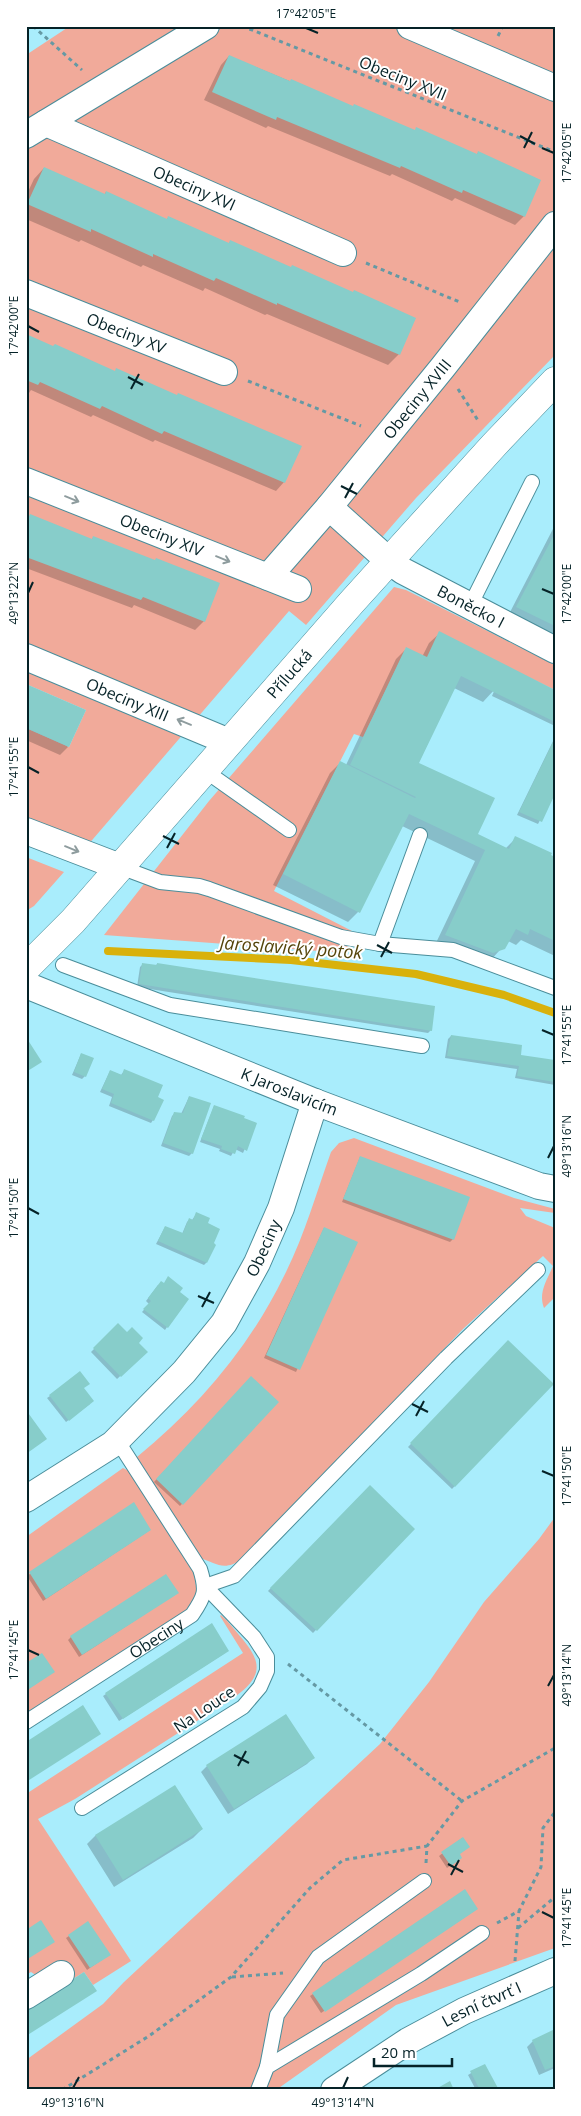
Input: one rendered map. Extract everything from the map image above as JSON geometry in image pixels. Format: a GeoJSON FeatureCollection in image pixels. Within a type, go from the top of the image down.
{"type":"FeatureCollection","features":[{"type":"Feature","properties":{"kind":"street"},"geometry":{"type":"LineString","coordinates":[[36,129],[206,26]]}},
{"type":"Feature","properties":{"kind":"street"},"geometry":{"type":"LineString","coordinates":[[410,26],[555,88]]}},
{"type":"Feature","properties":{"kind":"street","name":"Obeciny XVI"},"geometry":{"type":"LineString","coordinates":[[36,129],[343,253]]}},
{"type":"Feature","properties":{"kind":"street","name":"Obeciny XVIII"},"geometry":{"type":"LineString","coordinates":[[268,576],[387,437],[555,225]]}},
{"type":"Feature","properties":{"kind":"street","name":"Obeciny XV"},"geometry":{"type":"LineString","coordinates":[[26,293],[224,372]]}},
{"type":"Feature","properties":{"kind":"street","name":"Přílucká"},"geometry":{"type":"LineString","coordinates":[[44,961],[74,921],[204,770],[494,445],[555,381]]}},
{"type":"Feature","properties":{"kind":"street","name":"Obeciny XIV"},"geometry":{"type":"LineString","coordinates":[[26,481],[298,589]]}},
{"type":"Feature","properties":{"kind":"street"},"geometry":{"type":"LineString","coordinates":[[328,507],[389,562]]}},
{"type":"Feature","properties":{"kind":"street","name":"Boněcko I"},"geometry":{"type":"LineString","coordinates":[[389,562],[555,650]]}},
{"type":"Feature","properties":{"kind":"street","name":"Obeciny XIII"},"geometry":{"type":"LineString","coordinates":[[26,657],[229,742]]}},
{"type":"Feature","properties":{"kind":"street"},"geometry":{"type":"LineString","coordinates":[[26,831],[120,867]]}},
{"type":"Feature","properties":{"kind":"street","name":"K Jaroslavicím"},"geometry":{"type":"LineString","coordinates":[[26,985],[315,1102],[539,1186],[555,1189]]}},
{"type":"Feature","properties":{"kind":"street","name":"Obeciny"},"geometry":{"type":"LineString","coordinates":[[26,1499],[117,1440],[184,1372],[224,1322],[257,1264],[281,1208],[315,1102]]}},
{"type":"Feature","properties":{"kind":"street","name":"Lesní čtvrť I"},"geometry":{"type":"LineString","coordinates":[[334,2090],[408,2041],[464,2011],[555,1971]]}},
{"type":"Feature","properties":{"kind":"street"},"geometry":{"type":"LineString","coordinates":[[26,1996],[61,1974]]}},
{"type":"Feature","properties":{"kind":"lane"},"geometry":{"type":"LineString","coordinates":[[470,606],[532,482]]}},
{"type":"Feature","properties":{"kind":"lane"},"geometry":{"type":"LineString","coordinates":[[204,770],[289,830]]}},
{"type":"Feature","properties":{"kind":"lane"},"geometry":{"type":"LineString","coordinates":[[380,944],[420,835]]}},
{"type":"Feature","properties":{"kind":"lane"},"geometry":{"type":"LineString","coordinates":[[120,867],[160,882],[204,888],[340,936],[380,944],[453,950],[555,988]]}},
{"type":"Feature","properties":{"kind":"lane"},"geometry":{"type":"LineString","coordinates":[[44,961],[170,1005],[422,1046]]}},
{"type":"Feature","properties":{"kind":"lane"},"geometry":{"type":"LineString","coordinates":[[117,1440],[200,1569],[205,1586],[234,1576],[446,1358],[538,1270]]}},
{"type":"Feature","properties":{"kind":"lane","name":"Na Louce"},"geometry":{"type":"LineString","coordinates":[[82,1808],[243,1707],[260,1687],[267,1671],[267,1657],[254,1637],[205,1586]]}},
{"type":"Feature","properties":{"kind":"lane","name":"Obeciny"},"geometry":{"type":"LineString","coordinates":[[26,1722],[192,1615],[201,1601],[205,1586]]}},
{"type":"Feature","properties":{"kind":"lane"},"geometry":{"type":"LineString","coordinates":[[258,2090],[267,2067],[277,2015],[318,1957],[424,1881]]}},
{"type":"Feature","properties":{"kind":"lane"},"geometry":{"type":"LineString","coordinates":[[267,2067],[422,1974],[482,1933]]}},
{"type":"Feature","properties":{"kind":"path"},"geometry":{"type":"LineString","coordinates":[[33,26],[104,88]]}},
{"type":"Feature","properties":{"kind":"path","name":"Obeciny XVII"},"geometry":{"type":"LineString","coordinates":[[242,26],[555,152]]}},
{"type":"Feature","properties":{"kind":"path"},"geometry":{"type":"LineString","coordinates":[[343,253],[486,312]]}},
{"type":"Feature","properties":{"kind":"path"},"geometry":{"type":"LineString","coordinates":[[443,367],[494,445]]}},
{"type":"Feature","properties":{"kind":"path"},"geometry":{"type":"LineString","coordinates":[[224,372],[387,437]]}},
{"type":"Feature","properties":{"kind":"path"},"geometry":{"type":"LineString","coordinates":[[254,1637],[462,1801]]}},
{"type":"Feature","properties":{"kind":"path"},"geometry":{"type":"LineString","coordinates":[[424,1881],[428,1846],[462,1801],[555,1748]]}},
{"type":"Feature","properties":{"kind":"path"},"geometry":{"type":"LineString","coordinates":[[513,1989],[518,1911],[541,1866],[543,1828],[555,1812]]}},
{"type":"Feature","properties":{"kind":"path"},"geometry":{"type":"LineString","coordinates":[[62,2090],[149,2036],[231,1978],[310,1888],[343,1860],[428,1846]]}},
{"type":"Feature","properties":{"kind":"path"},"geometry":{"type":"LineString","coordinates":[[518,1929],[555,1897]]}},
{"type":"Feature","properties":{"kind":"path"},"geometry":{"type":"LineString","coordinates":[[482,1933],[518,1911]]}},
{"type":"Feature","properties":{"kind":"path"},"geometry":{"type":"LineString","coordinates":[[231,1978],[309,1971]]}},
{"type":"Feature","properties":{"kind":"path"},"geometry":{"type":"LineString","coordinates":[[551,2090],[555,2088]]}},
{"type":"Feature","properties":{"kind":"shaded area"},"geometry":{"type":"Polygon","coordinates":[[[70,26],[555,26],[555,355],[416,498],[306,625],[289,611],[87,846],[26,822],[26,728],[69,747],[86,710],[26,684],[26,55],[70,26]]]}},
{"type":"Feature","properties":{"kind":"shaded area"},"geometry":{"type":"Polygon","coordinates":[[[394,587],[406,590],[555,665],[555,690],[518,672],[427,658],[406,648],[363,737],[354,734],[274,891],[352,931],[346,953],[104,935],[209,801],[394,587]]]}},
{"type":"Feature","properties":{"kind":"shaded area"},"geometry":{"type":"Polygon","coordinates":[[[26,857],[64,872],[34,906],[26,911],[26,857]]]}},
{"type":"Feature","properties":{"kind":"shaded area"},"geometry":{"type":"Polygon","coordinates":[[[354,1138],[514,1198],[555,1209],[555,1213],[520,1208],[526,1216],[555,1228],[555,1297],[544,1308],[542,1302],[543,1292],[553,1266],[543,1256],[463,1329],[242,1559],[225,1566],[216,1564],[200,1558],[136,1461],[137,1457],[181,1418],[201,1397],[255,1328],[291,1261],[304,1231],[331,1152],[339,1143],[354,1138]]]}},
{"type":"Feature","properties":{"kind":"shaded area"},"geometry":{"type":"Polygon","coordinates":[[[123,1468],[129,1471],[194,1572],[197,1594],[191,1609],[26,1715],[26,1537],[123,1468]]]}},
{"type":"Feature","properties":{"kind":"shaded area"},"geometry":{"type":"Polygon","coordinates":[[[555,1517],[555,1948],[396,2005],[276,2090],[26,2090],[26,2060],[103,2004],[124,1982],[380,1744],[429,1682],[484,1602],[539,1539],[555,1517]]]}},
{"type":"Feature","properties":{"kind":"shaded area"},"geometry":{"type":"Polygon","coordinates":[[[221,1615],[252,1652],[257,1667],[252,1681],[236,1696],[75,1799],[38,1819],[131,1961],[93,1985],[84,1972],[57,1989],[31,1972],[26,1975],[26,1794],[243,1653],[221,1615]]]}},
{"type":"Feature","properties":{"kind":"building"},"geometry":{"type":"Polygon","coordinates":[[[229,55],[415,130],[416,127],[477,154],[478,151],[541,180],[525,217],[463,190],[462,193],[401,166],[400,168],[277,117],[276,120],[212,92],[229,55]]]}},
{"type":"Feature","properties":{"kind":"building"},"geometry":{"type":"Polygon","coordinates":[[[44,167],[105,194],[106,191],[167,219],[168,216],[229,243],[230,240],[353,292],[354,290],[416,318],[400,355],[216,278],[214,281],[153,254],[153,257],[91,229],[91,232],[27,204],[44,167]]]}},
{"type":"Feature","properties":{"kind":"building"},"geometry":{"type":"Polygon","coordinates":[[[26,334],[53,346],[55,344],[115,371],[116,368],[177,395],[178,393],[302,446],[285,483],[164,431],[162,434],[102,406],[100,409],[40,382],[38,385],[26,380],[26,334]]]}},
{"type":"Feature","properties":{"kind":"building"},"geometry":{"type":"Polygon","coordinates":[[[30,514],[92,539],[93,536],[220,583],[205,622],[143,597],[141,600],[26,557],[26,524],[30,514]]]}},
{"type":"Feature","properties":{"kind":"building"},"geometry":{"type":"Polygon","coordinates":[[[555,533],[555,626],[516,607],[555,533]]]}},
{"type":"Feature","properties":{"kind":"building"},"geometry":{"type":"Polygon","coordinates":[[[439,631],[555,690],[555,722],[461,676],[419,763],[495,798],[478,834],[509,849],[515,836],[552,853],[551,855],[555,857],[555,941],[530,929],[528,935],[516,929],[505,949],[493,953],[445,935],[485,850],[409,814],[360,913],[283,874],[340,761],[416,797],[350,765],[406,647],[427,657],[439,631]]]}},
{"type":"Feature","properties":{"kind":"building"},"geometry":{"type":"Polygon","coordinates":[[[26,684],[86,710],[69,747],[26,728],[26,684]]]}},
{"type":"Feature","properties":{"kind":"building"},"geometry":{"type":"Polygon","coordinates":[[[555,738],[555,794],[542,822],[519,812],[555,738]]]}},
{"type":"Feature","properties":{"kind":"building"},"geometry":{"type":"Polygon","coordinates":[[[142,963],[157,965],[157,963],[435,1006],[432,1031],[139,984],[142,963]]]}},
{"type":"Feature","properties":{"kind":"building"},"geometry":{"type":"Polygon","coordinates":[[[451,1035],[522,1045],[521,1055],[555,1060],[555,1082],[517,1076],[519,1066],[447,1056],[451,1035]]]}},
{"type":"Feature","properties":{"kind":"building"},"geometry":{"type":"Polygon","coordinates":[[[26,1037],[42,1062],[26,1072],[26,1037]]]}},
{"type":"Feature","properties":{"kind":"building"},"geometry":{"type":"Polygon","coordinates":[[[81,1053],[94,1058],[86,1077],[74,1072],[81,1053]]]}},
{"type":"Feature","properties":{"kind":"building"},"geometry":{"type":"Polygon","coordinates":[[[124,1069],[163,1085],[158,1097],[164,1100],[154,1121],[111,1103],[114,1094],[102,1089],[110,1070],[122,1075],[124,1069]]]}},
{"type":"Feature","properties":{"kind":"building"},"geometry":{"type":"Polygon","coordinates":[[[189,1096],[211,1103],[193,1154],[163,1143],[174,1112],[183,1113],[189,1096]]]}},
{"type":"Feature","properties":{"kind":"building"},"geometry":{"type":"Polygon","coordinates":[[[214,1105],[245,1116],[244,1118],[257,1123],[247,1151],[238,1146],[235,1154],[221,1149],[222,1146],[201,1139],[214,1105]]]}},
{"type":"Feature","properties":{"kind":"building"},"geometry":{"type":"Polygon","coordinates":[[[360,1156],[470,1197],[454,1240],[343,1199],[360,1156]]]}},
{"type":"Feature","properties":{"kind":"building"},"geometry":{"type":"Polygon","coordinates":[[[196,1212],[210,1218],[208,1223],[220,1229],[214,1243],[216,1245],[207,1263],[158,1241],[165,1226],[183,1233],[189,1218],[193,1220],[196,1212]]]}},
{"type":"Feature","properties":{"kind":"building"},"geometry":{"type":"Polygon","coordinates":[[[324,1227],[358,1242],[300,1370],[266,1355],[324,1227]]]}},
{"type":"Feature","properties":{"kind":"building"},"geometry":{"type":"Polygon","coordinates":[[[168,1276],[183,1288],[180,1292],[189,1299],[168,1328],[143,1309],[151,1301],[148,1298],[161,1281],[164,1283],[168,1276]]]}},
{"type":"Feature","properties":{"kind":"building"},"geometry":{"type":"Polygon","coordinates":[[[118,1323],[127,1332],[132,1327],[143,1338],[139,1343],[148,1352],[121,1377],[93,1348],[118,1323]]]}},
{"type":"Feature","properties":{"kind":"building"},"geometry":{"type":"Polygon","coordinates":[[[508,1340],[554,1384],[455,1487],[410,1443],[508,1340]]]}},
{"type":"Feature","properties":{"kind":"building"},"geometry":{"type":"Polygon","coordinates":[[[80,1371],[90,1384],[84,1388],[94,1401],[69,1421],[49,1395],[80,1371]]]}},
{"type":"Feature","properties":{"kind":"building"},"geometry":{"type":"Polygon","coordinates":[[[251,1376],[279,1402],[183,1505],[156,1479],[251,1376]]]}},
{"type":"Feature","properties":{"kind":"building"},"geometry":{"type":"Polygon","coordinates":[[[26,1410],[47,1439],[26,1454],[26,1410]]]}},
{"type":"Feature","properties":{"kind":"building"},"geometry":{"type":"Polygon","coordinates":[[[370,1485],[415,1529],[317,1631],[270,1588],[370,1485]]]}},
{"type":"Feature","properties":{"kind":"building"},"geometry":{"type":"Polygon","coordinates":[[[134,1502],[151,1530],[46,1599],[29,1572],[134,1502]]]}},
{"type":"Feature","properties":{"kind":"building"},"geometry":{"type":"Polygon","coordinates":[[[166,1574],[179,1593],[82,1655],[70,1636],[166,1574]]]}},
{"type":"Feature","properties":{"kind":"building"},"geometry":{"type":"Polygon","coordinates":[[[212,1623],[229,1651],[123,1719],[105,1693],[212,1623]]]}},
{"type":"Feature","properties":{"kind":"building"},"geometry":{"type":"Polygon","coordinates":[[[42,1653],[55,1672],[26,1691],[26,1663],[42,1653]]]}},
{"type":"Feature","properties":{"kind":"building"},"geometry":{"type":"Polygon","coordinates":[[[83,1705],[101,1734],[26,1782],[26,1742],[83,1705]]]}},
{"type":"Feature","properties":{"kind":"building"},"geometry":{"type":"Polygon","coordinates":[[[286,1714],[315,1758],[234,1809],[206,1765],[286,1714]]]}},
{"type":"Feature","properties":{"kind":"building"},"geometry":{"type":"Polygon","coordinates":[[[175,1785],[203,1829],[123,1880],[95,1835],[175,1785]]]}},
{"type":"Feature","properties":{"kind":"building"},"geometry":{"type":"Polygon","coordinates":[[[463,1837],[470,1847],[460,1854],[462,1858],[451,1866],[441,1852],[463,1837]]]}},
{"type":"Feature","properties":{"kind":"building"},"geometry":{"type":"Polygon","coordinates":[[[465,1889],[478,1909],[325,2012],[312,1993],[465,1889]]]}},
{"type":"Feature","properties":{"kind":"building"},"geometry":{"type":"Polygon","coordinates":[[[41,1920],[55,1942],[26,1960],[26,1930],[41,1920]]]}},
{"type":"Feature","properties":{"kind":"building"},"geometry":{"type":"Polygon","coordinates":[[[88,1921],[111,1955],[90,1968],[68,1935],[88,1921]]]}},
{"type":"Feature","properties":{"kind":"building"},"geometry":{"type":"Polygon","coordinates":[[[84,1972],[97,1991],[26,2036],[26,2009],[84,1972]]]}},
{"type":"Feature","properties":{"kind":"building"},"geometry":{"type":"Polygon","coordinates":[[[555,2029],[555,2066],[545,2070],[532,2040],[555,2029]]]}},
{"type":"Feature","properties":{"kind":"building"},"geometry":{"type":"Polygon","coordinates":[[[485,2064],[499,2090],[480,2090],[470,2071],[485,2064]]]}},
{"type":"Feature","properties":{"kind":"building"},"geometry":{"type":"Polygon","coordinates":[[[450,2081],[454,2090],[434,2090],[450,2081]]]}},
{"type":"Feature","properties":{"kind":"waterway","name":"Jaroslavický potok"},"geometry":{"type":"LineString","coordinates":[[108,951],[291,960],[416,974],[504,995],[555,1013]]}}]}
